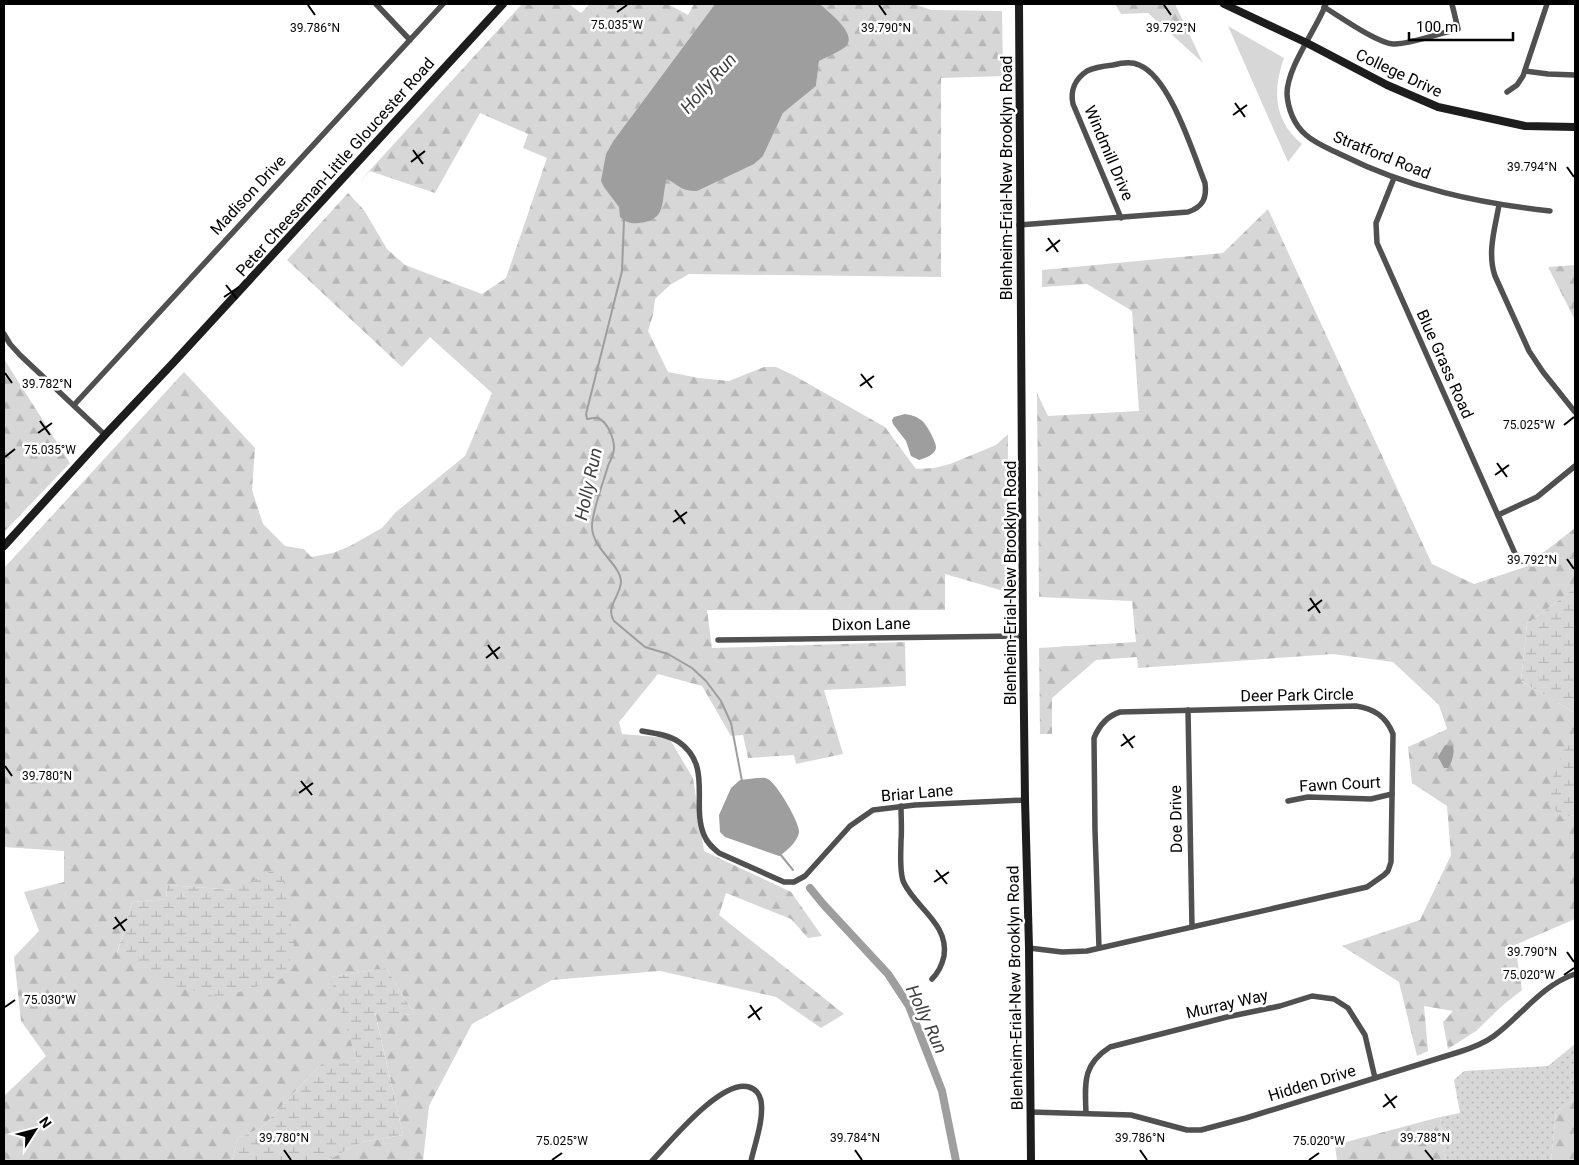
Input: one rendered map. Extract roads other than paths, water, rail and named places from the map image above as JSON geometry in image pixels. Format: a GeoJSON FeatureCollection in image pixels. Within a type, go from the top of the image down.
{"type":"FeatureCollection","features":[{"type":"Feature","properties":{"kind":"main road","name":"Peter Cheeseman-Little Gloucester Road"},"geometry":{"type":"LineString","coordinates":[[4,546],[503,4]]}},
{"type":"Feature","properties":{"kind":"main road","name":"Blenheim-Erial-New Brooklyn Road"},"geometry":{"type":"LineString","coordinates":[[1019,4],[1019,225],[1024,510],[1023,636],[1031,1161]]}},
{"type":"Feature","properties":{"kind":"main road","name":"College Drive"},"geometry":{"type":"LineString","coordinates":[[1224,4],[1306,43],[1368,76],[1438,108],[1525,126],[1575,127]]}},
{"type":"Feature","properties":{"kind":"street"},"geometry":{"type":"LineString","coordinates":[[376,4],[410,40]]}},
{"type":"Feature","properties":{"kind":"street","name":"Madison Drive"},"geometry":{"type":"LineString","coordinates":[[74,405],[443,4]]}},
{"type":"Feature","properties":{"kind":"street"},"geometry":{"type":"LineString","coordinates":[[1325,6],[1379,40],[1391,44],[1458,30],[1452,4]]}},
{"type":"Feature","properties":{"kind":"street"},"geometry":{"type":"LineString","coordinates":[[1507,92],[1517,86],[1525,71],[1548,4]]}},
{"type":"Feature","properties":{"kind":"street","name":"Stratford Road"},"geometry":{"type":"LineString","coordinates":[[1325,6],[1293,70],[1288,85],[1288,98],[1294,121],[1305,134],[1311,139],[1394,178],[1439,192],[1499,205],[1550,211]]}},
{"type":"Feature","properties":{"kind":"street","name":"Windmill Drive"},"geometry":{"type":"LineString","coordinates":[[1019,225],[1121,218],[1188,212],[1203,203],[1206,193],[1205,183],[1170,97],[1154,75],[1146,68],[1138,64],[1126,63],[1095,68],[1086,72],[1080,77],[1072,90],[1073,104],[1121,218]]}},
{"type":"Feature","properties":{"kind":"street"},"geometry":{"type":"LineString","coordinates":[[1525,71],[1575,75]]}},
{"type":"Feature","properties":{"kind":"street","name":"Blue Grass Road"},"geometry":{"type":"LineString","coordinates":[[1394,178],[1376,223],[1377,243],[1517,558]]}},
{"type":"Feature","properties":{"kind":"street"},"geometry":{"type":"LineString","coordinates":[[1499,205],[1492,252],[1495,276],[1529,351],[1575,412]]}},
{"type":"Feature","properties":{"kind":"street"},"geometry":{"type":"LineString","coordinates":[[4,334],[20,355],[105,435]]}},
{"type":"Feature","properties":{"kind":"street"},"geometry":{"type":"LineString","coordinates":[[1498,515],[1537,497],[1575,466]]}},
{"type":"Feature","properties":{"kind":"street","name":"Dixon Lane"},"geometry":{"type":"LineString","coordinates":[[718,640],[1023,636]]}},
{"type":"Feature","properties":{"kind":"street","name":"Deer Park Circle"},"geometry":{"type":"LineString","coordinates":[[1029,948],[1062,952],[1087,952],[1192,926],[1367,887],[1373,884],[1388,871],[1391,862],[1392,734],[1386,721],[1368,708],[1356,706],[1120,712],[1107,718],[1094,738],[1094,830],[1099,948]]}},
{"type":"Feature","properties":{"kind":"street","name":"Doe Drive"},"geometry":{"type":"LineString","coordinates":[[1188,710],[1192,926]]}},
{"type":"Feature","properties":{"kind":"street","name":"Briar Lane"},"geometry":{"type":"LineString","coordinates":[[642,731],[672,738],[690,752],[700,780],[701,825],[704,836],[710,845],[719,853],[784,882],[794,882],[807,873],[850,826],[873,810],[901,806],[1025,800]]}},
{"type":"Feature","properties":{"kind":"street","name":"Fawn Court"},"geometry":{"type":"LineString","coordinates":[[1288,801],[1308,797],[1372,799],[1392,794]]}},
{"type":"Feature","properties":{"kind":"street"},"geometry":{"type":"LineString","coordinates":[[901,806],[900,853],[903,882],[936,924],[941,932],[944,943],[941,967],[932,979]]}},
{"type":"Feature","properties":{"kind":"street","name":"Hidden Drive"},"geometry":{"type":"LineString","coordinates":[[1030,1112],[1131,1115],[1187,1130],[1201,1130],[1482,1044],[1502,1029],[1548,988],[1563,978],[1575,974]]}},
{"type":"Feature","properties":{"kind":"street","name":"Murray Way"},"geometry":{"type":"LineString","coordinates":[[1086,1113],[1085,1093],[1088,1072],[1097,1056],[1110,1047],[1227,1017],[1280,1006],[1312,996],[1334,999],[1348,1008],[1364,1035],[1375,1078]]}},
{"type":"Feature","properties":{"kind":"street"},"geometry":{"type":"LineString","coordinates":[[652,1161],[699,1111],[734,1088],[746,1086],[753,1088],[761,1099],[759,1125],[751,1161]]}},
{"type":"Feature","properties":{"kind":"water"},"geometry":{"type":"Polygon","coordinates":[[[715,4],[820,4],[845,28],[849,40],[845,47],[819,61],[816,86],[783,113],[763,156],[754,164],[697,191],[684,189],[667,179],[661,208],[655,218],[635,223],[628,222],[620,217],[619,207],[601,181],[606,154],[614,140],[715,4]]]}},
{"type":"Feature","properties":{"kind":"water"},"geometry":{"type":"Polygon","coordinates":[[[905,414],[923,422],[935,442],[936,448],[934,453],[919,460],[911,456],[906,441],[892,420],[894,417],[905,414]]]}},
{"type":"Feature","properties":{"kind":"water"},"geometry":{"type":"Polygon","coordinates":[[[1445,745],[1453,746],[1454,748],[1453,757],[1448,768],[1444,768],[1438,757],[1445,745]]]}},
{"type":"Feature","properties":{"kind":"water"},"geometry":{"type":"Polygon","coordinates":[[[766,778],[772,782],[787,804],[798,827],[799,832],[794,842],[779,856],[725,837],[720,832],[719,815],[731,788],[740,780],[766,778]]]}},
{"type":"Feature","properties":{"kind":"waterway","name":"Holly Run"},"geometry":{"type":"LineString","coordinates":[[624,219],[622,271],[586,414],[587,419],[598,418],[605,423],[612,436],[614,448],[594,511],[593,534],[596,542],[620,575],[620,587],[611,611],[614,621],[645,647],[668,654],[692,668],[706,681],[721,701],[731,723],[742,781]]}},
{"type":"Feature","properties":{"kind":"waterway","name":"Holly Run"},"geometry":{"type":"LineString","coordinates":[[780,854],[793,870]]}},
{"type":"Feature","properties":{"kind":"waterway","name":"Holly Run"},"geometry":{"type":"LineString","coordinates":[[810,888],[888,974],[909,1006],[942,1091],[956,1161]]}}]}
